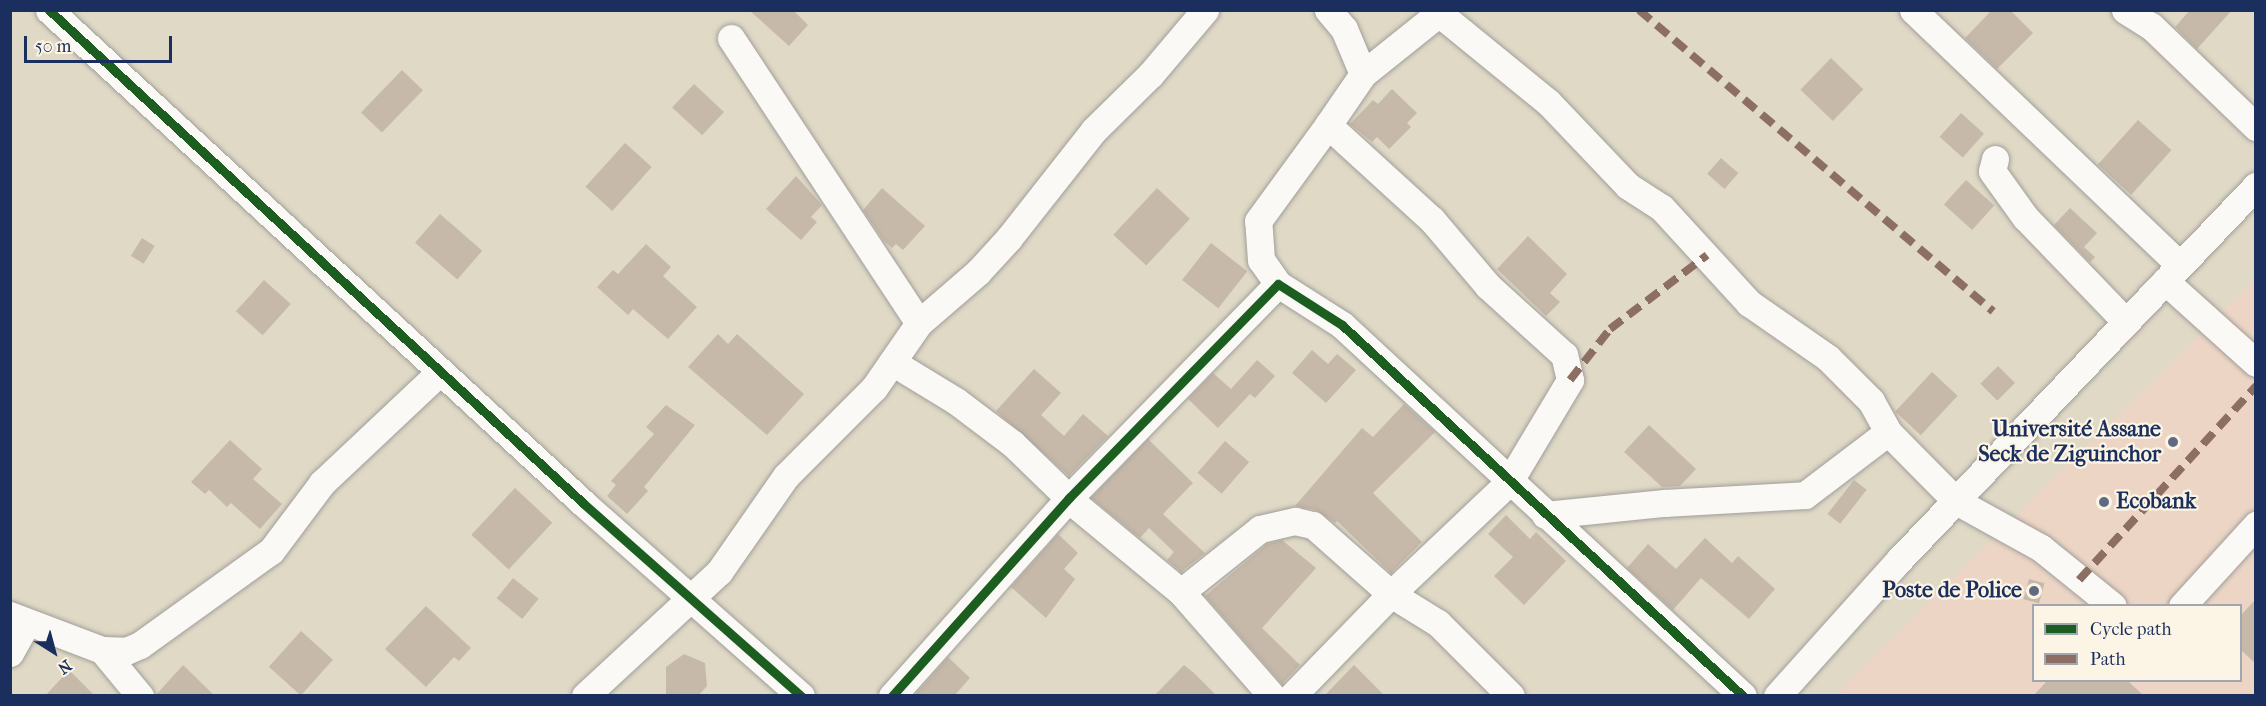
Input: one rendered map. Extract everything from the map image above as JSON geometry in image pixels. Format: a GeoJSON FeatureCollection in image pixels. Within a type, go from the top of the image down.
{"type":"FeatureCollection","features":[{"type":"Feature","properties":{"kind":"street"},"geometry":{"type":"LineString","coordinates":[[49,10],[441,371],[801,696]]}},
{"type":"Feature","properties":{"kind":"street"},"geometry":{"type":"LineString","coordinates":[[585,696],[719,572],[786,476],[874,388],[919,323],[978,272],[1009,238],[1094,130],[1151,74],[1205,10]]}},
{"type":"Feature","properties":{"kind":"street"},"geometry":{"type":"LineString","coordinates":[[1328,10],[1344,30],[1363,74]]}},
{"type":"Feature","properties":{"kind":"street"},"geometry":{"type":"LineString","coordinates":[[1913,10],[2173,273],[2256,363]]}},
{"type":"Feature","properties":{"kind":"street"},"geometry":{"type":"LineString","coordinates":[[2125,10],[2151,26],[2256,127]]}},
{"type":"Feature","properties":{"kind":"street"},"geometry":{"type":"LineString","coordinates":[[1743,696],[1509,482],[1342,325],[1278,284],[1261,260],[1258,221],[1363,74],[1437,12],[1548,102],[1628,186],[1662,208],[1749,303],[1828,358],[1871,401],[1888,432],[1956,501],[2040,548],[2110,604]]}},
{"type":"Feature","properties":{"kind":"street"},"geometry":{"type":"LineString","coordinates":[[731,38],[919,323]]}},
{"type":"Feature","properties":{"kind":"street"},"geometry":{"type":"LineString","coordinates":[[1292,696],[1391,594],[1509,482],[1570,380],[1567,360],[1488,286],[1432,220],[1328,125]]}},
{"type":"Feature","properties":{"kind":"street"},"geometry":{"type":"LineString","coordinates":[[1995,159],[1992,171],[2025,217],[2125,321]]}},
{"type":"Feature","properties":{"kind":"street"},"geometry":{"type":"LineString","coordinates":[[1777,696],[2125,321],[2256,186]]}},
{"type":"Feature","properties":{"kind":"street"},"geometry":{"type":"LineString","coordinates":[[892,696],[1069,498],[1278,284]]}},
{"type":"Feature","properties":{"kind":"street"},"geometry":{"type":"LineString","coordinates":[[892,362],[956,401],[1013,444],[1069,498],[1181,592],[1272,696]]}},
{"type":"Feature","properties":{"kind":"street"},"geometry":{"type":"LineString","coordinates":[[10,653],[19,619],[62,632],[102,650],[126,651],[140,645],[251,568],[271,551],[322,483],[441,371]]}},
{"type":"Feature","properties":{"kind":"street"},"geometry":{"type":"LineString","coordinates":[[1545,515],[1664,503],[1804,495],[1888,432]]}},
{"type":"Feature","properties":{"kind":"street"},"geometry":{"type":"LineString","coordinates":[[1181,592],[1260,529],[1295,521],[1314,525],[1391,594],[1438,623],[1511,696]]}},
{"type":"Feature","properties":{"kind":"street"},"geometry":{"type":"LineString","coordinates":[[2184,604],[2256,525]]}},
{"type":"Feature","properties":{"kind":"street"},"geometry":{"type":"LineString","coordinates":[[102,650],[127,690]]}},
{"type":"Feature","properties":{"kind":"shaded area","name":"Université Assane Seck de Ziguinchor"},"geometry":{"type":"Polygon","coordinates":[[[2255,279],[2255,695],[1835,695],[2255,279]]]}},
{"type":"Feature","properties":{"kind":"building"},"geometry":{"type":"Polygon","coordinates":[[[749,10],[793,10],[808,25],[789,46],[749,10]]]}},
{"type":"Feature","properties":{"kind":"building"},"geometry":{"type":"Polygon","coordinates":[[[1992,10],[2010,10],[2033,33],[1997,69],[1965,38],[1992,10]]]}},
{"type":"Feature","properties":{"kind":"building"},"geometry":{"type":"Polygon","coordinates":[[[2190,10],[2232,10],[2197,49],[2175,27],[2190,10]]]}},
{"type":"Feature","properties":{"kind":"building"},"geometry":{"type":"Polygon","coordinates":[[[1831,58],[1863,89],[1833,121],[1800,90],[1831,58]]]}},
{"type":"Feature","properties":{"kind":"building"},"geometry":{"type":"Polygon","coordinates":[[[402,70],[423,90],[382,133],[361,112],[402,70]]]}},
{"type":"Feature","properties":{"kind":"building"},"geometry":{"type":"Polygon","coordinates":[[[694,84],[724,112],[702,135],[672,107],[694,84]]]}},
{"type":"Feature","properties":{"kind":"building"},"geometry":{"type":"Polygon","coordinates":[[[1392,89],[1417,113],[1407,123],[1411,127],[1389,149],[1377,137],[1372,142],[1350,124],[1373,100],[1378,104],[1392,89]]]}},
{"type":"Feature","properties":{"kind":"building"},"geometry":{"type":"Polygon","coordinates":[[[1961,113],[1984,134],[1963,158],[1940,137],[1961,113]]]}},
{"type":"Feature","properties":{"kind":"building"},"geometry":{"type":"Polygon","coordinates":[[[2138,120],[2171,150],[2131,195],[2098,165],[2138,120]]]}},
{"type":"Feature","properties":{"kind":"building"},"geometry":{"type":"Polygon","coordinates":[[[625,143],[652,167],[612,211],[586,187],[625,143]]]}},
{"type":"Feature","properties":{"kind":"building"},"geometry":{"type":"Polygon","coordinates":[[[1721,158],[1738,173],[1725,189],[1707,174],[1721,158]]]}},
{"type":"Feature","properties":{"kind":"building"},"geometry":{"type":"Polygon","coordinates":[[[796,176],[822,205],[811,217],[817,222],[801,240],[766,209],[796,176]]]}},
{"type":"Feature","properties":{"kind":"building"},"geometry":{"type":"Polygon","coordinates":[[[1966,180],[1994,205],[1972,230],[1944,205],[1966,180]]]}},
{"type":"Feature","properties":{"kind":"building"},"geometry":{"type":"Polygon","coordinates":[[[882,188],[925,226],[903,250],[896,244],[892,248],[884,241],[863,210],[882,188]]]}},
{"type":"Feature","properties":{"kind":"building"},"geometry":{"type":"Polygon","coordinates":[[[1157,188],[1190,219],[1146,265],[1113,235],[1157,188]]]}},
{"type":"Feature","properties":{"kind":"building"},"geometry":{"type":"Polygon","coordinates":[[[2070,208],[2097,233],[2084,247],[2095,257],[2090,262],[2054,225],[2070,208]]]}},
{"type":"Feature","properties":{"kind":"building"},"geometry":{"type":"Polygon","coordinates":[[[440,214],[482,251],[457,279],[415,243],[440,214]]]}},
{"type":"Feature","properties":{"kind":"building"},"geometry":{"type":"Polygon","coordinates":[[[1528,236],[1567,274],[1550,293],[1560,302],[1546,316],[1497,269],[1528,236]]]}},
{"type":"Feature","properties":{"kind":"building"},"geometry":{"type":"Polygon","coordinates":[[[142,238],[155,246],[144,264],[131,256],[142,238]]]}},
{"type":"Feature","properties":{"kind":"building"},"geometry":{"type":"Polygon","coordinates":[[[1211,243],[1247,271],[1218,308],[1182,280],[1211,243]]]}},
{"type":"Feature","properties":{"kind":"building"},"geometry":{"type":"Polygon","coordinates":[[[646,244],[671,267],[663,276],[697,307],[668,339],[633,309],[628,315],[597,287],[613,270],[618,274],[646,244]]]}},
{"type":"Feature","properties":{"kind":"building"},"geometry":{"type":"Polygon","coordinates":[[[264,280],[291,304],[263,335],[236,311],[264,280]]]}},
{"type":"Feature","properties":{"kind":"building"},"geometry":{"type":"Polygon","coordinates":[[[718,334],[728,344],[737,334],[804,394],[767,435],[688,367],[718,334]]]}},
{"type":"Feature","properties":{"kind":"building"},"geometry":{"type":"Polygon","coordinates":[[[1312,350],[1328,364],[1337,354],[1356,370],[1326,403],[1292,373],[1312,350]]]}},
{"type":"Feature","properties":{"kind":"building"},"geometry":{"type":"Polygon","coordinates":[[[1257,360],[1275,376],[1255,398],[1250,394],[1218,428],[1188,399],[1213,373],[1231,389],[1257,360]]]}},
{"type":"Feature","properties":{"kind":"building"},"geometry":{"type":"Polygon","coordinates":[[[1998,366],[2015,383],[1997,401],[1980,384],[1998,366]]]}},
{"type":"Feature","properties":{"kind":"building"},"geometry":{"type":"Polygon","coordinates":[[[1034,369],[1061,393],[1041,415],[1064,436],[1083,414],[1108,436],[1069,476],[996,411],[1034,369]]]}},
{"type":"Feature","properties":{"kind":"building"},"geometry":{"type":"Polygon","coordinates":[[[1932,372],[1958,396],[1921,435],[1895,411],[1932,372]]]}},
{"type":"Feature","properties":{"kind":"building"},"geometry":{"type":"Polygon","coordinates":[[[1404,404],[1435,432],[1373,493],[1422,542],[1391,573],[1337,521],[1335,523],[1316,510],[1295,506],[1362,428],[1373,437],[1404,404]]]}},
{"type":"Feature","properties":{"kind":"building"},"geometry":{"type":"Polygon","coordinates":[[[666,405],[695,425],[644,487],[648,491],[627,514],[607,496],[616,485],[611,481],[654,434],[646,427],[666,405]]]}},
{"type":"Feature","properties":{"kind":"building"},"geometry":{"type":"Polygon","coordinates":[[[1649,425],[1696,469],[1680,486],[1662,487],[1624,452],[1649,425]]]}},
{"type":"Feature","properties":{"kind":"building"},"geometry":{"type":"Polygon","coordinates":[[[1148,439],[1193,483],[1163,514],[1205,553],[1181,572],[1167,560],[1174,552],[1149,528],[1140,538],[1091,498],[1148,439]]]}},
{"type":"Feature","properties":{"kind":"building"},"geometry":{"type":"Polygon","coordinates":[[[230,440],[262,469],[253,479],[282,504],[260,529],[231,503],[227,507],[209,490],[205,494],[191,482],[230,440]]]}},
{"type":"Feature","properties":{"kind":"building"},"geometry":{"type":"Polygon","coordinates":[[[1225,441],[1249,462],[1222,494],[1197,473],[1225,441]]]}},
{"type":"Feature","properties":{"kind":"building"},"geometry":{"type":"Polygon","coordinates":[[[1854,480],[1867,490],[1840,524],[1828,514],[1854,480]]]}},
{"type":"Feature","properties":{"kind":"building"},"geometry":{"type":"Polygon","coordinates":[[[515,488],[552,523],[509,570],[471,535],[515,488]]]}},
{"type":"Feature","properties":{"kind":"building"},"geometry":{"type":"Polygon","coordinates":[[[1506,515],[1530,539],[1536,532],[1566,561],[1524,605],[1494,576],[1513,557],[1488,534],[1506,515]]]}},
{"type":"Feature","properties":{"kind":"building"},"geometry":{"type":"Polygon","coordinates":[[[1058,534],[1078,553],[1064,569],[1075,579],[1046,618],[1011,587],[1058,534]]]}},
{"type":"Feature","properties":{"kind":"building"},"geometry":{"type":"Polygon","coordinates":[[[1705,538],[1732,563],[1738,556],[1775,589],[1749,619],[1701,578],[1673,610],[1627,568],[1648,544],[1676,569],[1705,538]]]}},
{"type":"Feature","properties":{"kind":"building"},"geometry":{"type":"Polygon","coordinates":[[[1282,540],[1316,568],[1262,628],[1300,665],[1282,684],[1205,596],[1267,544],[1282,540]]]}},
{"type":"Feature","properties":{"kind":"building"},"geometry":{"type":"Polygon","coordinates":[[[513,578],[539,599],[522,619],[497,598],[513,578]]]}},
{"type":"Feature","properties":{"kind":"building","name":"Poste de Police"},"geometry":{"type":"Polygon","coordinates":[[[2029,579],[2044,583],[2039,603],[2024,599],[2029,579]]]}},
{"type":"Feature","properties":{"kind":"building"},"geometry":{"type":"Polygon","coordinates":[[[2256,599],[2256,664],[2242,651],[2242,614],[2256,599]]]}},
{"type":"Feature","properties":{"kind":"building"},"geometry":{"type":"Polygon","coordinates":[[[426,606],[471,648],[459,661],[454,657],[426,687],[385,649],[426,606]]]}},
{"type":"Feature","properties":{"kind":"building"},"geometry":{"type":"Polygon","coordinates":[[[301,631],[333,660],[301,695],[269,667],[301,631]]]}},
{"type":"Feature","properties":{"kind":"building"},"geometry":{"type":"Polygon","coordinates":[[[684,654],[705,663],[707,686],[698,696],[666,696],[666,667],[684,654]]]}},
{"type":"Feature","properties":{"kind":"building"},"geometry":{"type":"Polygon","coordinates":[[[948,657],[970,678],[954,696],[914,696],[948,657]]]}},
{"type":"Feature","properties":{"kind":"building"},"geometry":{"type":"Polygon","coordinates":[[[183,665],[215,696],[155,696],[183,665]]]}},
{"type":"Feature","properties":{"kind":"building"},"geometry":{"type":"Polygon","coordinates":[[[1184,665],[1194,673],[1217,696],[1154,696],[1184,665]]]}},
{"type":"Feature","properties":{"kind":"building"},"geometry":{"type":"Polygon","coordinates":[[[1354,665],[1385,696],[1324,696],[1354,665]]]}},
{"type":"Feature","properties":{"kind":"building"},"geometry":{"type":"Polygon","coordinates":[[[69,670],[95,696],[45,696],[69,670]]]}},
{"type":"Feature","properties":{"kind":"building"},"geometry":{"type":"Polygon","coordinates":[[[2046,682],[2129,682],[2144,696],[2033,696],[2046,682]]]}},
{"type":"Feature","properties":{"kind":"marked path"},"geometry":{"type":"LineString","coordinates":[[1639,10],[1993,311]]}},
{"type":"Feature","properties":{"kind":"marked path"},"geometry":{"type":"LineString","coordinates":[[1570,380],[1610,329],[1707,255]]}},
{"type":"Feature","properties":{"kind":"marked path"},"geometry":{"type":"LineString","coordinates":[[2079,580],[2256,386]]}},
{"type":"Feature","properties":{"kind":"cycle path"},"geometry":{"type":"LineString","coordinates":[[49,10],[583,503],[801,696]]}},
{"type":"Feature","properties":{"kind":"cycle path"},"geometry":{"type":"LineString","coordinates":[[892,696],[1069,498],[1278,284],[1342,325],[1743,696]]}},
{"type":"Feature","properties":{"kind":"place","name":"Université Assane Seck de Ziguinchor"},"geometry":{"type":"Point","coordinates":[2173,442]}},
{"type":"Feature","properties":{"kind":"place","name":"Ecobank"},"geometry":{"type":"Point","coordinates":[2104,502]}},
{"type":"Feature","properties":{"kind":"place","name":"Poste de Police"},"geometry":{"type":"Point","coordinates":[2034,591]}}]}
